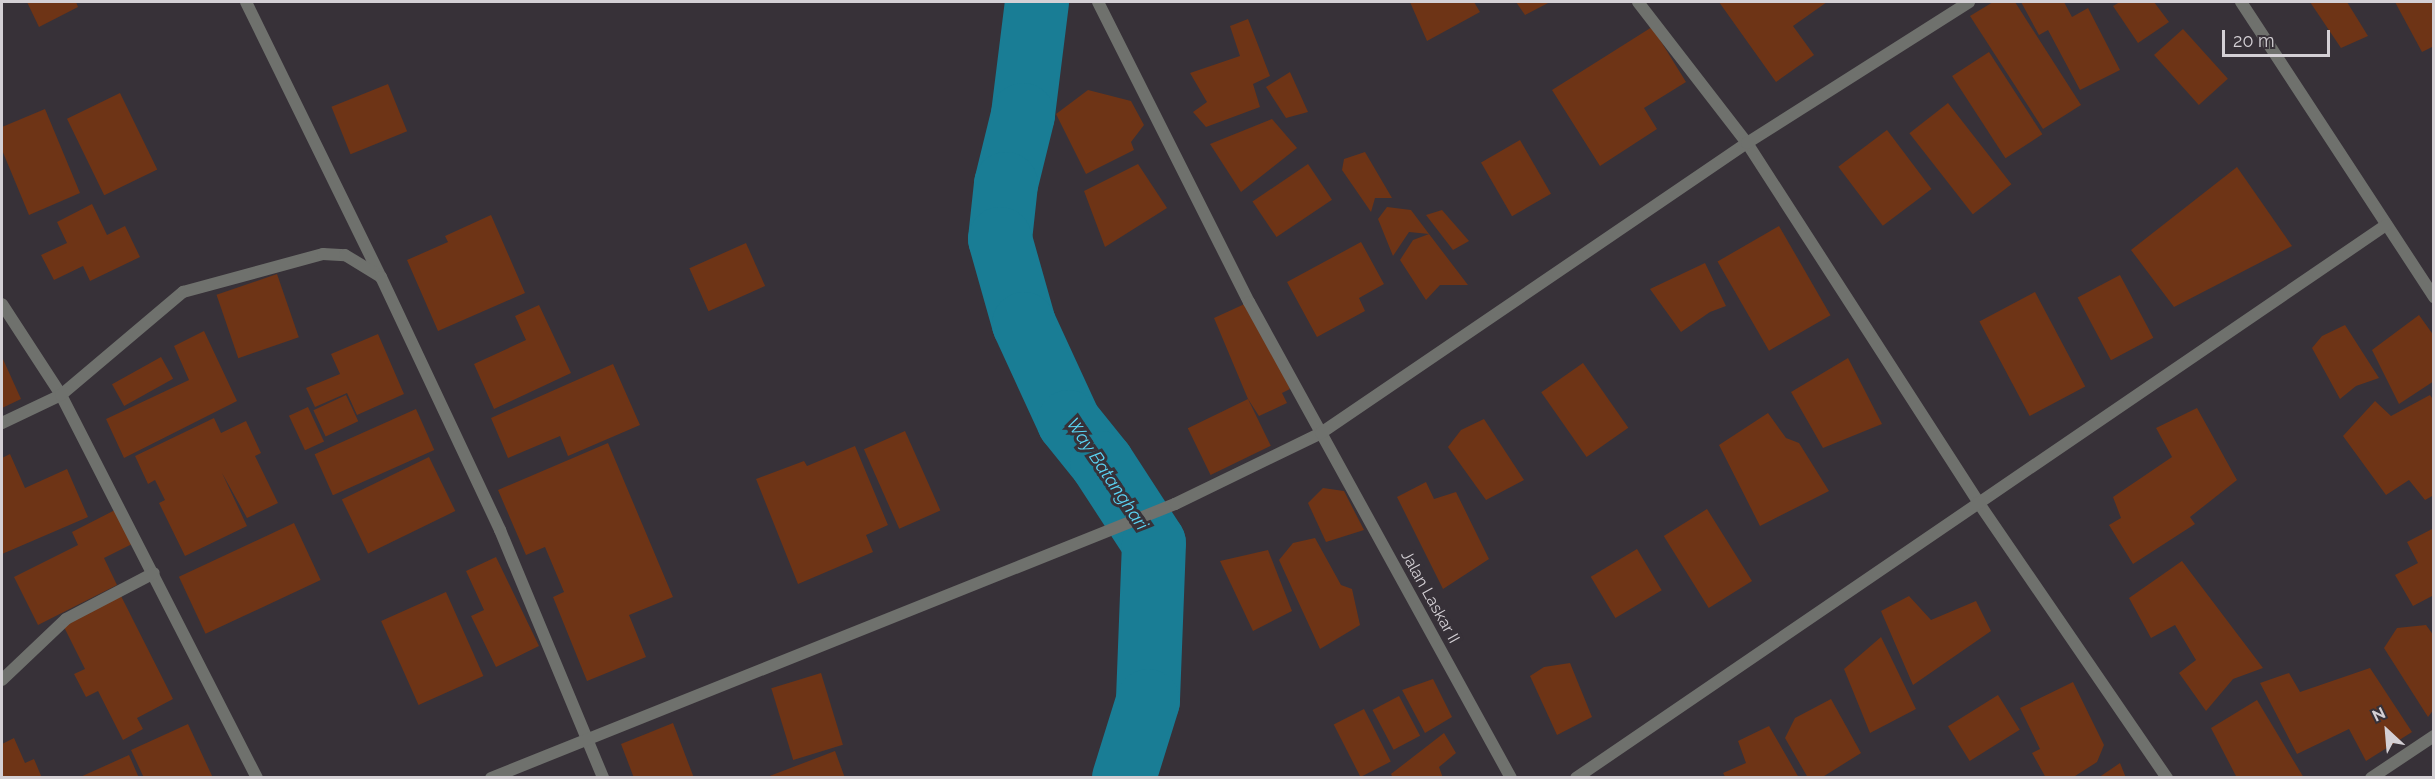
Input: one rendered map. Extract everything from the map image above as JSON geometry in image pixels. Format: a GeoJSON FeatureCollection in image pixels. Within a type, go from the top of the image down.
{"type":"FeatureCollection","features":[{"type":"Feature","properties":{"kind":"street"},"geometry":{"type":"LineString","coordinates":[[246,2],[381,277],[500,530],[586,743],[603,777]]}},
{"type":"Feature","properties":{"kind":"street","name":"Jalan Laskar II"},"geometry":{"type":"LineString","coordinates":[[1098,2],[1249,302],[1510,777]]}},
{"type":"Feature","properties":{"kind":"street"},"geometry":{"type":"LineString","coordinates":[[1638,2],[1747,143],[1978,502],[2167,777]]}},
{"type":"Feature","properties":{"kind":"street"},"geometry":{"type":"LineString","coordinates":[[491,777],[586,743],[1175,504],[1320,433],[1747,143],[1969,2]]}},
{"type":"Feature","properties":{"kind":"street"},"geometry":{"type":"LineString","coordinates":[[2241,2],[2433,297]]}},
{"type":"Feature","properties":{"kind":"street"},"geometry":{"type":"LineString","coordinates":[[1576,777],[2386,225]]}},
{"type":"Feature","properties":{"kind":"street"},"geometry":{"type":"LineString","coordinates":[[2,423],[61,395],[183,292],[323,254],[345,255],[381,277]]}},
{"type":"Feature","properties":{"kind":"street"},"geometry":{"type":"LineString","coordinates":[[2,304],[61,395],[154,573],[256,777]]}},
{"type":"Feature","properties":{"kind":"street"},"geometry":{"type":"LineString","coordinates":[[2,680],[66,619],[154,573]]}},
{"type":"Feature","properties":{"kind":"street"},"geometry":{"type":"LineString","coordinates":[[2371,777],[2433,736]]}},
{"type":"Feature","properties":{"kind":"building"},"geometry":{"type":"Polygon","coordinates":[[[27,2],[76,2],[78,7],[39,27],[27,2]]]}},
{"type":"Feature","properties":{"kind":"building"},"geometry":{"type":"Polygon","coordinates":[[[1410,2],[1474,2],[1480,12],[1427,41],[1410,2]]]}},
{"type":"Feature","properties":{"kind":"building"},"geometry":{"type":"Polygon","coordinates":[[[1516,2],[1550,2],[1525,15],[1516,2]]]}},
{"type":"Feature","properties":{"kind":"building"},"geometry":{"type":"Polygon","coordinates":[[[1719,2],[1827,2],[1793,26],[1814,55],[1776,82],[1719,2]]]}},
{"type":"Feature","properties":{"kind":"building"},"geometry":{"type":"Polygon","coordinates":[[[1993,2],[2015,2],[2081,105],[2043,129],[1970,16],[1993,2]]]}},
{"type":"Feature","properties":{"kind":"building"},"geometry":{"type":"Polygon","coordinates":[[[2021,2],[2064,2],[2072,17],[2088,8],[2120,70],[2080,90],[2048,30],[2039,35],[2021,2]]]}},
{"type":"Feature","properties":{"kind":"building"},"geometry":{"type":"Polygon","coordinates":[[[2120,2],[2154,2],[2169,22],[2138,43],[2113,6],[2120,2]]]}},
{"type":"Feature","properties":{"kind":"building"},"geometry":{"type":"Polygon","coordinates":[[[2310,2],[2347,2],[2368,36],[2341,48],[2310,2]]]}},
{"type":"Feature","properties":{"kind":"building"},"geometry":{"type":"Polygon","coordinates":[[[2395,2],[2434,2],[2434,46],[2422,52],[2395,2]]]}},
{"type":"Feature","properties":{"kind":"building"},"geometry":{"type":"Polygon","coordinates":[[[1248,19],[1270,76],[1253,84],[1260,107],[1206,127],[1193,112],[1207,102],[1190,73],[1240,56],[1230,26],[1248,19]]]}},
{"type":"Feature","properties":{"kind":"building"},"geometry":{"type":"Polygon","coordinates":[[[1652,27],[1686,82],[1644,108],[1657,129],[1600,166],[1552,90],[1652,27]]]}},
{"type":"Feature","properties":{"kind":"building"},"geometry":{"type":"Polygon","coordinates":[[[2183,29],[2228,79],[2199,105],[2154,55],[2183,29]]]}},
{"type":"Feature","properties":{"kind":"building"},"geometry":{"type":"Polygon","coordinates":[[[1989,52],[2042,134],[2005,158],[1952,76],[1989,52]]]}},
{"type":"Feature","properties":{"kind":"building"},"geometry":{"type":"Polygon","coordinates":[[[1290,72],[1308,112],[1286,118],[1266,87],[1290,72]]]}},
{"type":"Feature","properties":{"kind":"building"},"geometry":{"type":"Polygon","coordinates":[[[388,84],[407,131],[351,154],[331,107],[388,84]]]}},
{"type":"Feature","properties":{"kind":"building"},"geometry":{"type":"Polygon","coordinates":[[[1088,90],[1131,101],[1144,125],[1131,142],[1134,150],[1086,174],[1056,114],[1088,90]]]}},
{"type":"Feature","properties":{"kind":"building"},"geometry":{"type":"Polygon","coordinates":[[[120,93],[157,169],[104,195],[67,119],[120,93]]]}},
{"type":"Feature","properties":{"kind":"building"},"geometry":{"type":"Polygon","coordinates":[[[1948,103],[2011,184],[1973,214],[1909,133],[1948,103]]]}},
{"type":"Feature","properties":{"kind":"building"},"geometry":{"type":"Polygon","coordinates":[[[45,109],[80,193],[29,215],[2,150],[2,127],[45,109]]]}},
{"type":"Feature","properties":{"kind":"building"},"geometry":{"type":"Polygon","coordinates":[[[1272,119],[1297,148],[1241,192],[1210,144],[1272,119]]]}},
{"type":"Feature","properties":{"kind":"building"},"geometry":{"type":"Polygon","coordinates":[[[1887,130],[1932,189],[1883,226],[1838,167],[1887,130]]]}},
{"type":"Feature","properties":{"kind":"building"},"geometry":{"type":"Polygon","coordinates":[[[1520,140],[1551,194],[1512,216],[1481,162],[1520,140]]]}},
{"type":"Feature","properties":{"kind":"building"},"geometry":{"type":"Polygon","coordinates":[[[1365,152],[1392,198],[1375,198],[1371,212],[1342,170],[1344,159],[1365,152]]]}},
{"type":"Feature","properties":{"kind":"building"},"geometry":{"type":"Polygon","coordinates":[[[1138,164],[1167,208],[1105,247],[1084,191],[1138,164]]]}},
{"type":"Feature","properties":{"kind":"building"},"geometry":{"type":"Polygon","coordinates":[[[1308,164],[1332,200],[1276,237],[1252,201],[1308,164]]]}},
{"type":"Feature","properties":{"kind":"building"},"geometry":{"type":"Polygon","coordinates":[[[2237,167],[2292,246],[2174,307],[2131,250],[2237,167]]]}},
{"type":"Feature","properties":{"kind":"building"},"geometry":{"type":"Polygon","coordinates":[[[92,204],[107,235],[125,226],[140,257],[90,281],[83,266],[54,280],[41,255],[67,243],[57,222],[92,204]]]}},
{"type":"Feature","properties":{"kind":"building"},"geometry":{"type":"Polygon","coordinates":[[[1387,207],[1411,210],[1429,234],[1409,232],[1393,256],[1378,219],[1387,207]]]}},
{"type":"Feature","properties":{"kind":"building"},"geometry":{"type":"Polygon","coordinates":[[[1442,210],[1469,241],[1453,250],[1426,215],[1442,210]]]}},
{"type":"Feature","properties":{"kind":"building"},"geometry":{"type":"Polygon","coordinates":[[[491,215],[525,293],[438,331],[407,260],[448,242],[445,236],[491,215]]]}},
{"type":"Feature","properties":{"kind":"building"},"geometry":{"type":"Polygon","coordinates":[[[1779,226],[1830,315],[1769,351],[1718,262],[1779,226]]]}},
{"type":"Feature","properties":{"kind":"building"},"geometry":{"type":"Polygon","coordinates":[[[1429,234],[1468,285],[1440,285],[1426,300],[1400,260],[1413,240],[1429,234]]]}},
{"type":"Feature","properties":{"kind":"building"},"geometry":{"type":"Polygon","coordinates":[[[1361,242],[1384,284],[1359,298],[1365,311],[1317,337],[1287,282],[1361,242]]]}},
{"type":"Feature","properties":{"kind":"building"},"geometry":{"type":"Polygon","coordinates":[[[746,243],[765,286],[708,311],[689,268],[746,243]]]}},
{"type":"Feature","properties":{"kind":"building"},"geometry":{"type":"Polygon","coordinates":[[[1705,263],[1726,306],[1710,312],[1681,332],[1650,289],[1705,263]]]}},
{"type":"Feature","properties":{"kind":"building"},"geometry":{"type":"Polygon","coordinates":[[[277,274],[299,337],[238,358],[216,295],[277,274]]]}},
{"type":"Feature","properties":{"kind":"building"},"geometry":{"type":"Polygon","coordinates":[[[2120,275],[2153,338],[2111,360],[2078,298],[2120,275]]]}},
{"type":"Feature","properties":{"kind":"building"},"geometry":{"type":"Polygon","coordinates":[[[2035,292],[2085,386],[2030,416],[1979,322],[2035,292]]]}},
{"type":"Feature","properties":{"kind":"building"},"geometry":{"type":"Polygon","coordinates":[[[1249,302],[1290,389],[1282,393],[1287,403],[1259,416],[1248,399],[1214,318],[1249,302]]]}},
{"type":"Feature","properties":{"kind":"building"},"geometry":{"type":"Polygon","coordinates":[[[539,305],[571,373],[494,409],[474,364],[526,340],[515,316],[539,305]]]}},
{"type":"Feature","properties":{"kind":"building"},"geometry":{"type":"Polygon","coordinates":[[[2419,315],[2434,336],[2434,381],[2399,404],[2372,350],[2419,315]]]}},
{"type":"Feature","properties":{"kind":"building"},"geometry":{"type":"Polygon","coordinates":[[[2345,325],[2379,378],[2356,386],[2340,399],[2312,348],[2322,336],[2345,325]]]}},
{"type":"Feature","properties":{"kind":"building"},"geometry":{"type":"Polygon","coordinates":[[[204,331],[237,401],[124,458],[106,419],[189,380],[174,346],[204,331]]]}},
{"type":"Feature","properties":{"kind":"building"},"geometry":{"type":"Polygon","coordinates":[[[378,334],[404,394],[357,415],[347,393],[315,407],[306,388],[340,374],[331,354],[378,334]]]}},
{"type":"Feature","properties":{"kind":"building"},"geometry":{"type":"Polygon","coordinates":[[[2,357],[21,399],[2,408],[2,357]]]}},
{"type":"Feature","properties":{"kind":"building"},"geometry":{"type":"Polygon","coordinates":[[[161,357],[173,379],[124,406],[112,384],[161,357]]]}},
{"type":"Feature","properties":{"kind":"building"},"geometry":{"type":"Polygon","coordinates":[[[1848,358],[1882,424],[1823,448],[1791,392],[1848,358]]]}},
{"type":"Feature","properties":{"kind":"building"},"geometry":{"type":"Polygon","coordinates":[[[1583,363],[1628,428],[1587,457],[1541,392],[1583,363]]]}},
{"type":"Feature","properties":{"kind":"building"},"geometry":{"type":"Polygon","coordinates":[[[613,364],[640,425],[568,456],[560,436],[508,458],[491,418],[613,364]]]}},
{"type":"Feature","properties":{"kind":"building"},"geometry":{"type":"Polygon","coordinates":[[[346,395],[358,421],[326,436],[313,410],[346,395]]]}},
{"type":"Feature","properties":{"kind":"building"},"geometry":{"type":"Polygon","coordinates":[[[2430,395],[2434,401],[2434,495],[2425,500],[2409,480],[2386,495],[2343,436],[2375,401],[2391,416],[2430,395]]]}},
{"type":"Feature","properties":{"kind":"building"},"geometry":{"type":"Polygon","coordinates":[[[1248,399],[1271,446],[1211,475],[1188,428],[1248,399]]]}},
{"type":"Feature","properties":{"kind":"building"},"geometry":{"type":"Polygon","coordinates":[[[308,407],[324,441],[305,450],[289,416],[308,407]]]}},
{"type":"Feature","properties":{"kind":"building"},"geometry":{"type":"Polygon","coordinates":[[[2197,408],[2237,480],[2190,517],[2195,524],[2133,564],[2109,525],[2121,518],[2113,497],[2172,457],[2156,428],[2197,408]]]}},
{"type":"Feature","properties":{"kind":"building"},"geometry":{"type":"Polygon","coordinates":[[[416,409],[434,450],[333,495],[315,454],[416,409]]]}},
{"type":"Feature","properties":{"kind":"building"},"geometry":{"type":"Polygon","coordinates":[[[1768,413],[1786,438],[1799,443],[1829,491],[1760,526],[1719,445],[1768,413]]]}},
{"type":"Feature","properties":{"kind":"building"},"geometry":{"type":"Polygon","coordinates":[[[214,418],[221,433],[246,421],[261,453],[255,456],[278,503],[247,518],[222,473],[247,526],[185,556],[159,503],[165,500],[155,480],[148,484],[135,456],[214,418]]]}},
{"type":"Feature","properties":{"kind":"building"},"geometry":{"type":"Polygon","coordinates":[[[1484,419],[1524,480],[1486,500],[1448,447],[1461,430],[1484,419]]]}},
{"type":"Feature","properties":{"kind":"building"},"geometry":{"type":"Polygon","coordinates":[[[905,431],[940,510],[899,529],[864,449],[905,431]]]}},
{"type":"Feature","properties":{"kind":"building"},"geometry":{"type":"Polygon","coordinates":[[[608,443],[673,597],[629,615],[646,657],[587,681],[553,597],[564,592],[545,547],[526,555],[498,490],[608,443]]]}},
{"type":"Feature","properties":{"kind":"building"},"geometry":{"type":"Polygon","coordinates":[[[855,446],[888,525],[866,535],[873,552],[798,584],[756,479],[804,461],[807,466],[855,446]]]}},
{"type":"Feature","properties":{"kind":"building"},"geometry":{"type":"Polygon","coordinates":[[[10,454],[25,488],[67,469],[88,517],[2,554],[2,458],[10,454]]]}},
{"type":"Feature","properties":{"kind":"building"},"geometry":{"type":"Polygon","coordinates":[[[429,457],[455,511],[368,553],[342,500],[429,457]]]}},
{"type":"Feature","properties":{"kind":"building"},"geometry":{"type":"Polygon","coordinates":[[[1426,482],[1434,499],[1456,492],[1489,559],[1443,589],[1397,497],[1426,482]]]}},
{"type":"Feature","properties":{"kind":"building"},"geometry":{"type":"Polygon","coordinates":[[[1323,488],[1344,491],[1364,530],[1326,542],[1308,503],[1323,488]]]}},
{"type":"Feature","properties":{"kind":"building"},"geometry":{"type":"Polygon","coordinates":[[[1707,509],[1752,581],[1709,608],[1664,536],[1707,509]]]}},
{"type":"Feature","properties":{"kind":"building"},"geometry":{"type":"Polygon","coordinates":[[[115,510],[132,544],[104,558],[117,585],[38,625],[14,577],[78,545],[72,532],[115,510]]]}},
{"type":"Feature","properties":{"kind":"building"},"geometry":{"type":"Polygon","coordinates":[[[294,523],[321,580],[206,634],[179,577],[294,523]]]}},
{"type":"Feature","properties":{"kind":"building"},"geometry":{"type":"Polygon","coordinates":[[[2434,528],[2434,595],[2413,606],[2395,575],[2418,563],[2407,542],[2434,528]]]}},
{"type":"Feature","properties":{"kind":"building"},"geometry":{"type":"Polygon","coordinates":[[[1315,538],[1341,585],[1352,589],[1360,625],[1320,649],[1279,560],[1293,543],[1315,538]]]}},
{"type":"Feature","properties":{"kind":"building"},"geometry":{"type":"Polygon","coordinates":[[[1637,549],[1662,590],[1615,618],[1591,577],[1637,549]]]}},
{"type":"Feature","properties":{"kind":"building"},"geometry":{"type":"Polygon","coordinates":[[[1268,550],[1292,611],[1253,631],[1220,561],[1268,550]]]}},
{"type":"Feature","properties":{"kind":"building"},"geometry":{"type":"Polygon","coordinates":[[[496,557],[539,646],[496,667],[471,616],[484,610],[466,571],[496,557]]]}},
{"type":"Feature","properties":{"kind":"building"},"geometry":{"type":"Polygon","coordinates":[[[2182,561],[2263,668],[2233,679],[2206,711],[2179,673],[2196,660],[2175,625],[2151,638],[2129,598],[2182,561]]]}},
{"type":"Feature","properties":{"kind":"building"},"geometry":{"type":"Polygon","coordinates":[[[446,592],[483,676],[419,705],[381,621],[446,592]]]}},
{"type":"Feature","properties":{"kind":"building"},"geometry":{"type":"Polygon","coordinates":[[[121,596],[173,699],[137,718],[143,729],[123,740],[98,691],[86,697],[74,674],[85,669],[63,625],[121,596]]]}},
{"type":"Feature","properties":{"kind":"building"},"geometry":{"type":"Polygon","coordinates":[[[1909,596],[1931,620],[1976,601],[1991,631],[1913,685],[1881,611],[1909,596]]]}},
{"type":"Feature","properties":{"kind":"building"},"geometry":{"type":"Polygon","coordinates":[[[2426,625],[2434,636],[2434,709],[2428,717],[2384,648],[2397,628],[2426,625]]]}},
{"type":"Feature","properties":{"kind":"building"},"geometry":{"type":"Polygon","coordinates":[[[1881,637],[1916,709],[1870,733],[1844,669],[1881,637]]]}},
{"type":"Feature","properties":{"kind":"building"},"geometry":{"type":"Polygon","coordinates":[[[1570,663],[1592,717],[1557,735],[1530,676],[1544,667],[1570,663]]]}},
{"type":"Feature","properties":{"kind":"building"},"geometry":{"type":"Polygon","coordinates":[[[2370,668],[2412,732],[2366,761],[2349,729],[2297,754],[2260,683],[2289,673],[2300,692],[2370,668]]]}},
{"type":"Feature","properties":{"kind":"building"},"geometry":{"type":"Polygon","coordinates":[[[821,673],[843,745],[793,760],[771,688],[821,673]]]}},
{"type":"Feature","properties":{"kind":"building"},"geometry":{"type":"Polygon","coordinates":[[[1433,679],[1452,717],[1425,733],[1402,690],[1433,679]]]}},
{"type":"Feature","properties":{"kind":"building"},"geometry":{"type":"Polygon","coordinates":[[[2073,682],[2104,745],[2097,762],[2072,778],[2046,778],[2032,753],[2040,749],[2020,708],[2073,682]]]}},
{"type":"Feature","properties":{"kind":"building"},"geometry":{"type":"Polygon","coordinates":[[[1998,695],[2020,730],[1970,761],[1948,726],[1998,695]]]}},
{"type":"Feature","properties":{"kind":"building"},"geometry":{"type":"Polygon","coordinates":[[[1399,696],[1420,736],[1394,750],[1373,710],[1399,696]]]}},
{"type":"Feature","properties":{"kind":"building"},"geometry":{"type":"Polygon","coordinates":[[[1831,699],[1861,753],[1821,778],[1808,778],[1785,738],[1795,718],[1831,699]]]}},
{"type":"Feature","properties":{"kind":"building"},"geometry":{"type":"Polygon","coordinates":[[[2257,700],[2304,778],[2237,778],[2211,728],[2257,700]]]}},
{"type":"Feature","properties":{"kind":"building"},"geometry":{"type":"Polygon","coordinates":[[[1364,709],[1391,762],[1360,777],[1334,724],[1364,709]]]}},
{"type":"Feature","properties":{"kind":"building"},"geometry":{"type":"Polygon","coordinates":[[[673,723],[694,778],[634,778],[621,744],[673,723]]]}},
{"type":"Feature","properties":{"kind":"building"},"geometry":{"type":"Polygon","coordinates":[[[188,724],[213,778],[144,778],[131,750],[188,724]]]}},
{"type":"Feature","properties":{"kind":"building"},"geometry":{"type":"Polygon","coordinates":[[[1769,726],[1799,778],[1726,778],[1723,773],[1746,763],[1738,741],[1769,726]]]}},
{"type":"Feature","properties":{"kind":"building"},"geometry":{"type":"Polygon","coordinates":[[[1444,733],[1456,753],[1439,767],[1443,778],[1393,778],[1391,774],[1444,733]]]}},
{"type":"Feature","properties":{"kind":"building"},"geometry":{"type":"Polygon","coordinates":[[[14,738],[25,763],[34,759],[42,778],[2,778],[2,744],[14,738]]]}},
{"type":"Feature","properties":{"kind":"building"},"geometry":{"type":"Polygon","coordinates":[[[835,751],[845,778],[767,778],[767,777],[835,751]]]}},
{"type":"Feature","properties":{"kind":"building"},"geometry":{"type":"Polygon","coordinates":[[[129,755],[139,778],[78,778],[129,755]]]}},
{"type":"Feature","properties":{"kind":"building"},"geometry":{"type":"Polygon","coordinates":[[[2120,763],[2126,778],[2098,778],[2120,763]]]}},
{"type":"Feature","properties":{"kind":"waterway","name":"Way Batanghari"},"geometry":{"type":"LineString","coordinates":[[1037,2],[1023,115],[1006,184],[1000,239],[1024,324],[1069,422],[1102,463],[1154,543],[1148,701],[1124,778]]}}]}
